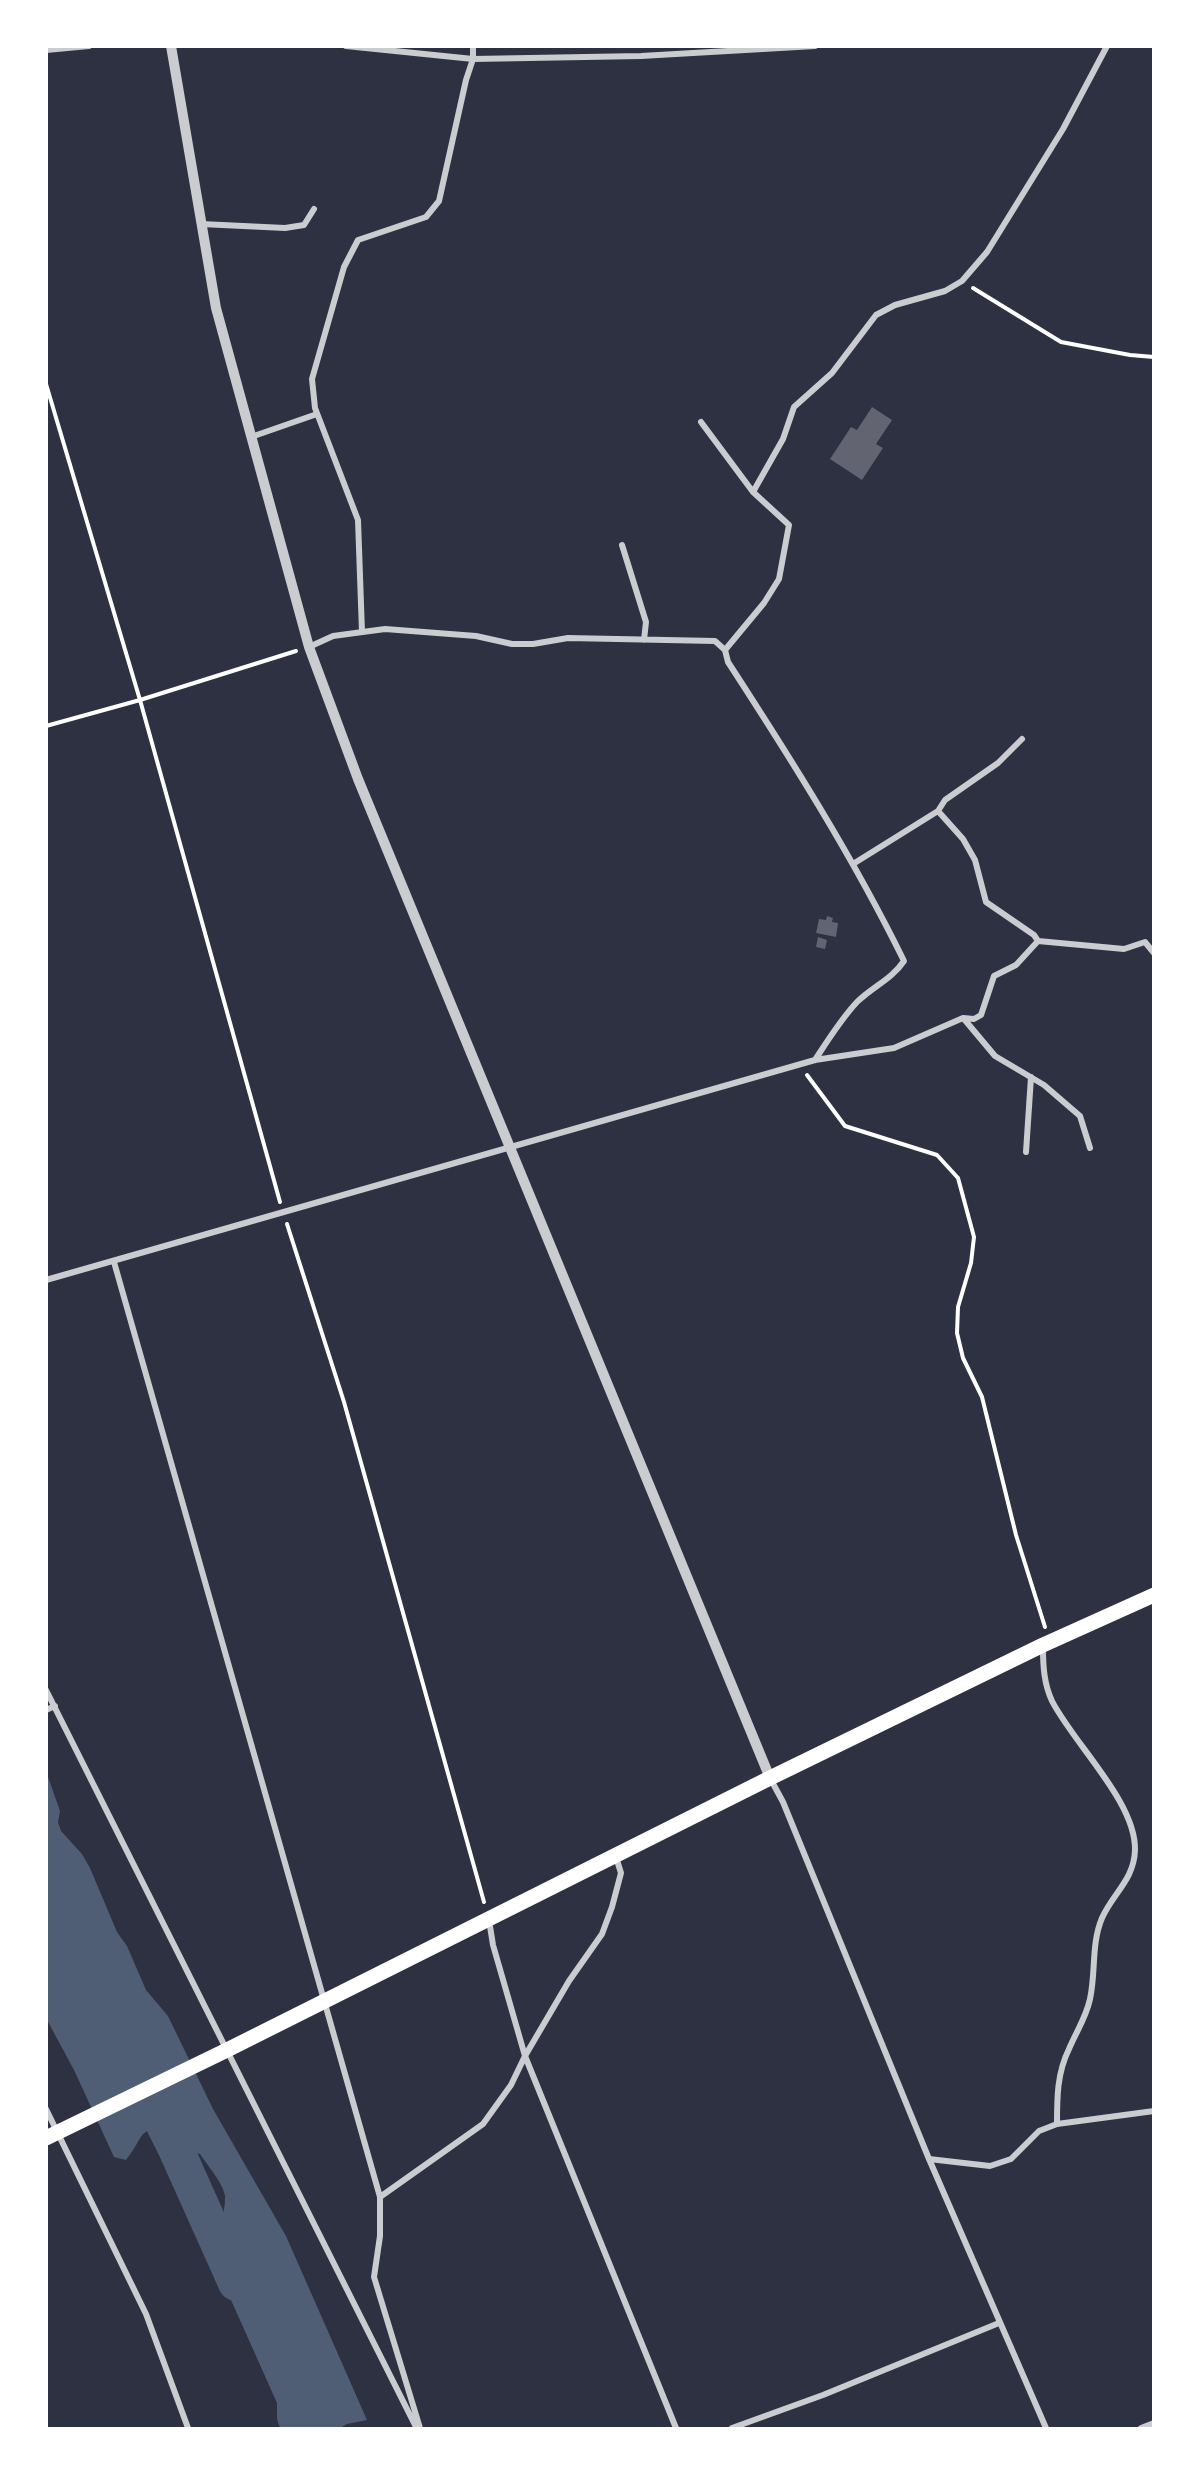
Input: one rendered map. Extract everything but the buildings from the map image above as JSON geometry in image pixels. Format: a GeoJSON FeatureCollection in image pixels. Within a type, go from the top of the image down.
{"type":"FeatureCollection","features":[{"type":"Feature","properties":{"kind":"main road"},"geometry":{"type":"LineString","coordinates":[[57,2132],[770,1778],[1154,1594]]}},
{"type":"Feature","properties":{"kind":"street"},"geometry":{"type":"LineString","coordinates":[[46,50],[89,46]]}},
{"type":"Feature","properties":{"kind":"street"},"geometry":{"type":"LineString","coordinates":[[171,46],[216,308],[309,647],[358,779],[770,1778],[783,1802],[929,2159],[1046,2428]]}},
{"type":"Feature","properties":{"kind":"street"},"geometry":{"type":"LineString","coordinates":[[346,46],[473,59],[641,56],[815,46]]}},
{"type":"Feature","properties":{"kind":"street"},"geometry":{"type":"LineString","coordinates":[[362,632],[358,520],[317,414],[312,379],[344,267],[358,240],[426,217],[439,201],[473,59],[473,46]]}},
{"type":"Feature","properties":{"kind":"street"},"geometry":{"type":"LineString","coordinates":[[753,492],[783,439],[794,407],[832,373],[876,315],[895,305],[945,291],[962,281],[987,252],[1063,129],[1107,46]]}},
{"type":"Feature","properties":{"kind":"street"},"geometry":{"type":"LineString","coordinates":[[201,224],[285,228],[304,225],[314,209]]}},
{"type":"Feature","properties":{"kind":"street"},"geometry":{"type":"LineString","coordinates":[[251,437],[317,414]]}},
{"type":"Feature","properties":{"kind":"street"},"geometry":{"type":"LineString","coordinates":[[701,422],[753,492],[789,525],[779,579],[764,603],[725,650]]}},
{"type":"Feature","properties":{"kind":"street"},"geometry":{"type":"LineString","coordinates":[[622,545],[646,622],[644,640]]}},
{"type":"Feature","properties":{"kind":"street"},"geometry":{"type":"LineString","coordinates":[[309,647],[333,636],[385,629],[476,636],[512,644],[533,644],[568,638],[715,641],[725,650],[728,662],[853,864],[904,961],[898,970],[854,1006],[815,1060]]}},
{"type":"Feature","properties":{"kind":"street"},"geometry":{"type":"LineString","coordinates":[[853,864],[938,811],[945,800],[998,763],[1022,739]]}},
{"type":"Feature","properties":{"kind":"street"},"geometry":{"type":"LineString","coordinates":[[938,811],[963,839],[975,860],[986,902],[1034,935],[1038,941]]}},
{"type":"Feature","properties":{"kind":"street"},"geometry":{"type":"LineString","coordinates":[[1038,941],[1124,949],[1145,942],[1154,953]]}},
{"type":"Feature","properties":{"kind":"street"},"geometry":{"type":"LineString","coordinates":[[46,1280],[799,1064],[894,1047],[963,1018],[974,1019],[981,1015],[993,976],[1016,965],[1038,941]]}},
{"type":"Feature","properties":{"kind":"street"},"geometry":{"type":"LineString","coordinates":[[963,1018],[996,1056],[1044,1085],[1080,1116],[1090,1148]]}},
{"type":"Feature","properties":{"kind":"street"},"geometry":{"type":"LineString","coordinates":[[1026,1152],[1031,1077]]}},
{"type":"Feature","properties":{"kind":"street"},"geometry":{"type":"LineString","coordinates":[[114,1262],[380,2197],[380,2236],[374,2277],[419,2428]]}},
{"type":"Feature","properties":{"kind":"street"},"geometry":{"type":"LineString","coordinates":[[1043,1646],[1043,1670],[1052,1700],[1132,1824],[1135,1849],[1132,1870],[1102,1918],[1095,1943],[1091,1998],[1083,2024],[1062,2066],[1057,2086],[1057,2124]]}},
{"type":"Feature","properties":{"kind":"street"},"geometry":{"type":"LineString","coordinates":[[46,1690],[228,2049],[302,2203],[419,2428]]}},
{"type":"Feature","properties":{"kind":"street"},"geometry":{"type":"LineString","coordinates":[[46,1710],[55,1706]]}},
{"type":"Feature","properties":{"kind":"street"},"geometry":{"type":"LineString","coordinates":[[380,2197],[483,2124],[511,2085],[525,2056],[569,1981],[602,1934],[621,1873],[615,1855]]}},
{"type":"Feature","properties":{"kind":"street"},"geometry":{"type":"LineString","coordinates":[[486,1921],[525,2056],[676,2428]]}},
{"type":"Feature","properties":{"kind":"street"},"geometry":{"type":"LineString","coordinates":[[46,2109],[146,2314],[188,2428]]}},
{"type":"Feature","properties":{"kind":"street"},"geometry":{"type":"LineString","coordinates":[[929,2159],[990,2166],[1011,2159],[1040,2131],[1057,2124],[1154,2111]]}},
{"type":"Feature","properties":{"kind":"street"},"geometry":{"type":"LineString","coordinates":[[732,2428],[823,2395],[999,2323]]}},
{"type":"Feature","properties":{"kind":"street"},"geometry":{"type":"LineString","coordinates":[[1141,2428],[1154,2423]]}},
{"type":"Feature","properties":{"kind":"path"},"geometry":{"type":"LineString","coordinates":[[962,281],[1061,342],[1130,355],[1154,357]]}},
{"type":"Feature","properties":{"kind":"path"},"geometry":{"type":"LineString","coordinates":[[46,384],[140,700],[283,1212],[344,1402],[486,1921]]}},
{"type":"Feature","properties":{"kind":"path"},"geometry":{"type":"LineString","coordinates":[[46,726],[140,700],[309,647]]}},
{"type":"Feature","properties":{"kind":"path"},"geometry":{"type":"LineString","coordinates":[[799,1064],[845,1126],[937,1155],[958,1178],[974,1237],[971,1263],[958,1307],[957,1333],[963,1358],[982,1397],[1016,1535],[1046,1629],[1043,1646]]}},
{"type":"Feature","properties":{"kind":"water"},"geometry":{"type":"Polygon","coordinates":[[[46,1771],[60,1811],[58,1822],[61,1831],[82,1854],[90,1868],[117,1932],[127,1946],[146,1990],[168,2016],[213,2109],[286,2236],[367,2420],[347,2424],[340,2428],[280,2428],[277,2419],[277,2403],[210,2253],[225,2203],[224,2191],[218,2180],[200,2154],[188,2152],[173,2125],[147,2131],[126,2160],[114,2157],[74,2070],[47,2020],[46,1771]]]}},
{"type":"Feature","properties":{"kind":"waterway"},"geometry":{"type":"LineString","coordinates":[[143,2083],[175,2147],[236,2283]]}}]}
